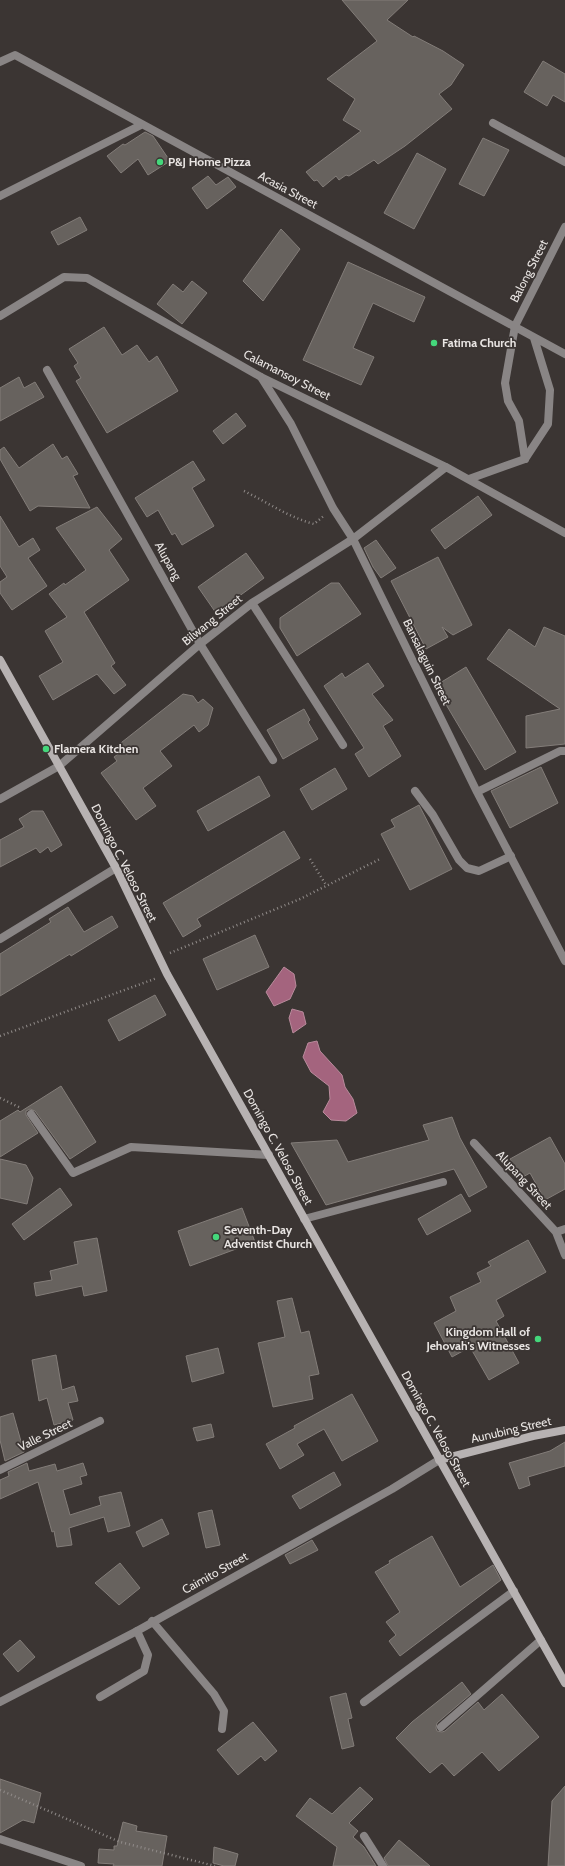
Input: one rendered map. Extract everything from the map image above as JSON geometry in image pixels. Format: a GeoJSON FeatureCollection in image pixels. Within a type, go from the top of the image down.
{"type":"FeatureCollection","features":[{"type":"Feature","properties":{"kind":"main road","name":"Domingo C. Veloso Street"},"geometry":{"type":"LineString","coordinates":[[0,660],[116,868],[158,958],[565,1683]]}},
{"type":"Feature","properties":{"kind":"main road","name":"Aunubing Street"},"geometry":{"type":"LineString","coordinates":[[439,1460],[533,1436],[565,1430]]}},
{"type":"Feature","properties":{"kind":"street","name":"Acasia Street"},"geometry":{"type":"LineString","coordinates":[[0,62],[14,55],[565,354]]}},
{"type":"Feature","properties":{"kind":"street"},"geometry":{"type":"LineString","coordinates":[[493,123],[565,162]]}},
{"type":"Feature","properties":{"kind":"street"},"geometry":{"type":"LineString","coordinates":[[0,196],[141,125]]}},
{"type":"Feature","properties":{"kind":"street","name":"Balong Street"},"geometry":{"type":"LineString","coordinates":[[525,458],[519,421],[508,401],[504,384],[515,326],[565,227]]}},
{"type":"Feature","properties":{"kind":"street","name":"Calamansoy Street"},"geometry":{"type":"LineString","coordinates":[[0,316],[64,277],[87,278],[261,376],[446,467],[565,533]]}},
{"type":"Feature","properties":{"kind":"street"},"geometry":{"type":"LineString","coordinates":[[469,479],[525,458],[548,424],[550,390],[534,338]]}},
{"type":"Feature","properties":{"kind":"street","name":"Alupang"},"geometry":{"type":"LineString","coordinates":[[47,370],[200,644],[273,760]]}},
{"type":"Feature","properties":{"kind":"street","name":"Bansalaguin Street"},"geometry":{"type":"LineString","coordinates":[[261,376],[291,424],[333,508],[353,539],[478,792],[564,956]]}},
{"type":"Feature","properties":{"kind":"street","name":"Bilwang Street"},"geometry":{"type":"LineString","coordinates":[[0,799],[59,766],[200,644],[252,603],[353,539],[446,467]]}},
{"type":"Feature","properties":{"kind":"street"},"geometry":{"type":"LineString","coordinates":[[252,603],[343,745]]}},
{"type":"Feature","properties":{"kind":"street"},"geometry":{"type":"LineString","coordinates":[[478,792],[560,751],[565,752]]}},
{"type":"Feature","properties":{"kind":"street"},"geometry":{"type":"LineString","coordinates":[[415,791],[433,815],[459,860],[467,868],[479,871],[511,856]]}},
{"type":"Feature","properties":{"kind":"street"},"geometry":{"type":"LineString","coordinates":[[0,938],[116,868]]}},
{"type":"Feature","properties":{"kind":"street"},"geometry":{"type":"LineString","coordinates":[[32,1114],[73,1173],[131,1147],[269,1155]]}},
{"type":"Feature","properties":{"kind":"street","name":"Alupang Street"},"geometry":{"type":"LineString","coordinates":[[474,1143],[556,1232],[565,1255]]}},
{"type":"Feature","properties":{"kind":"street"},"geometry":{"type":"LineString","coordinates":[[304,1219],[443,1182]]}},
{"type":"Feature","properties":{"kind":"street"},"geometry":{"type":"LineString","coordinates":[[556,1232],[565,1228]]}},
{"type":"Feature","properties":{"kind":"street","name":"Valle Street"},"geometry":{"type":"LineString","coordinates":[[0,1470],[100,1421]]}},
{"type":"Feature","properties":{"kind":"street","name":"Caimito Street"},"geometry":{"type":"LineString","coordinates":[[0,1702],[137,1631],[152,1621],[392,1489],[439,1460]]}},
{"type":"Feature","properties":{"kind":"street"},"geometry":{"type":"LineString","coordinates":[[364,1702],[514,1591]]}},
{"type":"Feature","properties":{"kind":"street"},"geometry":{"type":"LineString","coordinates":[[152,1621],[214,1694],[224,1711],[222,1728]]}},
{"type":"Feature","properties":{"kind":"street"},"geometry":{"type":"LineString","coordinates":[[100,1697],[144,1671],[148,1655],[137,1631]]}},
{"type":"Feature","properties":{"kind":"street"},"geometry":{"type":"LineString","coordinates":[[441,1727],[541,1640]]}},
{"type":"Feature","properties":{"kind":"street"},"geometry":{"type":"LineString","coordinates":[[364,1836],[383,1866]]}},
{"type":"Feature","properties":{"kind":"street"},"geometry":{"type":"LineString","coordinates":[[0,1839],[81,1866]]}},
{"type":"Feature","properties":{"kind":"path"},"geometry":{"type":"LineString","coordinates":[[244,491],[266,502],[277,510],[301,521],[314,524],[333,508]]}},
{"type":"Feature","properties":{"kind":"path"},"geometry":{"type":"LineString","coordinates":[[158,958],[300,898],[380,859]]}},
{"type":"Feature","properties":{"kind":"path"},"geometry":{"type":"LineString","coordinates":[[310,860],[326,886]]}},
{"type":"Feature","properties":{"kind":"path"},"geometry":{"type":"LineString","coordinates":[[0,1036],[167,974]]}},
{"type":"Feature","properties":{"kind":"path"},"geometry":{"type":"LineString","coordinates":[[0,1098],[32,1114]]}},
{"type":"Feature","properties":{"kind":"path"},"geometry":{"type":"LineString","coordinates":[[0,1790],[120,1842],[215,1866]]}},
{"type":"Feature","properties":{"kind":"shaded area"},"geometry":{"type":"Polygon","coordinates":[[[284,967],[294,974],[296,986],[290,999],[274,1006],[266,992],[284,967]]]}},
{"type":"Feature","properties":{"kind":"shaded area"},"geometry":{"type":"Polygon","coordinates":[[[292,1009],[303,1012],[306,1024],[293,1033],[289,1018],[292,1009]]]}},
{"type":"Feature","properties":{"kind":"shaded area"},"geometry":{"type":"Polygon","coordinates":[[[317,1041],[320,1051],[342,1075],[345,1087],[353,1099],[357,1113],[346,1121],[331,1120],[323,1112],[330,1099],[329,1086],[311,1072],[303,1057],[308,1043],[317,1041]]]}},
{"type":"Feature","properties":{"kind":"building"},"geometry":{"type":"Polygon","coordinates":[[[342,0],[408,0],[387,20],[413,37],[414,36],[443,51],[464,65],[451,85],[439,94],[452,109],[405,146],[378,164],[374,160],[349,176],[346,175],[339,180],[336,176],[323,187],[317,180],[314,181],[306,172],[361,131],[343,120],[355,99],[327,79],[377,41],[342,0]]]}},
{"type":"Feature","properties":{"kind":"building"},"geometry":{"type":"Polygon","coordinates":[[[543,61],[565,74],[565,102],[553,95],[547,106],[524,92],[543,61]]]}},
{"type":"Feature","properties":{"kind":"building"},"geometry":{"type":"Polygon","coordinates":[[[145,132],[153,136],[170,161],[148,175],[138,159],[121,173],[107,156],[123,144],[125,145],[145,132]]]}},
{"type":"Feature","properties":{"kind":"building"},"geometry":{"type":"Polygon","coordinates":[[[483,138],[509,150],[484,196],[459,184],[483,138]]]}},
{"type":"Feature","properties":{"kind":"building"},"geometry":{"type":"Polygon","coordinates":[[[417,153],[446,169],[414,229],[384,213],[417,153]]]}},
{"type":"Feature","properties":{"kind":"building"},"geometry":{"type":"Polygon","coordinates":[[[208,176],[216,185],[228,177],[236,187],[207,209],[192,188],[208,176]]]}},
{"type":"Feature","properties":{"kind":"building"},"geometry":{"type":"Polygon","coordinates":[[[80,217],[87,230],[58,245],[51,232],[80,217]]]}},
{"type":"Feature","properties":{"kind":"building"},"geometry":{"type":"Polygon","coordinates":[[[281,229],[300,249],[263,301],[243,281],[281,229]]]}},
{"type":"Feature","properties":{"kind":"building"},"geometry":{"type":"Polygon","coordinates":[[[348,262],[425,297],[414,322],[373,303],[353,348],[374,357],[361,385],[303,360],[348,262]]]}},
{"type":"Feature","properties":{"kind":"building"},"geometry":{"type":"Polygon","coordinates":[[[192,281],[207,293],[182,324],[157,304],[173,284],[183,292],[192,281]]]}},
{"type":"Feature","properties":{"kind":"building"},"geometry":{"type":"Polygon","coordinates":[[[104,327],[122,355],[137,345],[149,362],[157,356],[178,391],[107,433],[76,381],[81,378],[74,366],[78,363],[69,349],[104,327]]]}},
{"type":"Feature","properties":{"kind":"building"},"geometry":{"type":"Polygon","coordinates":[[[19,377],[24,388],[35,382],[44,397],[0,421],[0,388],[19,377]]]}},
{"type":"Feature","properties":{"kind":"building"},"geometry":{"type":"Polygon","coordinates":[[[236,413],[246,426],[223,444],[213,431],[236,413]]]}},
{"type":"Feature","properties":{"kind":"building"},"geometry":{"type":"Polygon","coordinates":[[[53,444],[62,459],[67,456],[78,474],[73,476],[90,508],[38,506],[30,511],[0,459],[0,450],[4,447],[19,468],[53,444]]]}},
{"type":"Feature","properties":{"kind":"building"},"geometry":{"type":"Polygon","coordinates":[[[193,461],[205,480],[192,488],[214,526],[182,545],[175,533],[172,535],[158,510],[147,517],[135,498],[193,461]]]}},
{"type":"Feature","properties":{"kind":"building"},"geometry":{"type":"Polygon","coordinates":[[[478,496],[492,515],[445,549],[431,530],[478,496]]]}},
{"type":"Feature","properties":{"kind":"building"},"geometry":{"type":"Polygon","coordinates":[[[97,507],[122,539],[109,550],[129,580],[84,612],[115,663],[111,666],[126,685],[114,694],[97,674],[53,700],[39,676],[63,662],[45,631],[67,617],[49,594],[86,570],[56,528],[97,507]]]}},
{"type":"Feature","properties":{"kind":"building"},"geometry":{"type":"Polygon","coordinates":[[[0,516],[19,547],[33,538],[40,550],[28,558],[47,586],[12,610],[0,593],[0,582],[7,577],[0,566],[0,516]]]}},
{"type":"Feature","properties":{"kind":"building"},"geometry":{"type":"Polygon","coordinates":[[[376,540],[396,568],[381,578],[373,567],[364,548],[376,540]]]}},
{"type":"Feature","properties":{"kind":"building"},"geometry":{"type":"Polygon","coordinates":[[[246,553],[264,578],[216,613],[198,587],[246,553]]]}},
{"type":"Feature","properties":{"kind":"building"},"geometry":{"type":"Polygon","coordinates":[[[438,557],[472,625],[453,635],[442,627],[448,637],[426,649],[391,581],[438,557]]]}},
{"type":"Feature","properties":{"kind":"building"},"geometry":{"type":"Polygon","coordinates":[[[331,583],[339,583],[361,614],[297,656],[280,628],[280,618],[331,583]]]}},
{"type":"Feature","properties":{"kind":"building"},"geometry":{"type":"Polygon","coordinates":[[[544,627],[565,636],[565,744],[526,748],[526,716],[560,709],[487,659],[509,629],[535,647],[544,627]]]}},
{"type":"Feature","properties":{"kind":"building"},"geometry":{"type":"Polygon","coordinates":[[[368,663],[384,686],[372,694],[393,720],[383,726],[401,756],[369,777],[355,754],[364,748],[324,686],[342,673],[345,678],[368,663]]]}},
{"type":"Feature","properties":{"kind":"building"},"geometry":{"type":"Polygon","coordinates":[[[466,667],[516,752],[485,770],[435,686],[466,667]]]}},
{"type":"Feature","properties":{"kind":"building"},"geometry":{"type":"Polygon","coordinates":[[[183,694],[193,696],[198,703],[203,699],[213,708],[208,725],[199,732],[194,725],[160,751],[172,766],[143,788],[156,806],[136,820],[101,773],[117,761],[114,757],[121,752],[117,746],[183,694]]]}},
{"type":"Feature","properties":{"kind":"building"},"geometry":{"type":"Polygon","coordinates":[[[304,709],[310,720],[308,722],[318,739],[283,759],[267,730],[304,709]]]}},
{"type":"Feature","properties":{"kind":"building"},"geometry":{"type":"Polygon","coordinates":[[[541,767],[558,803],[510,828],[491,791],[541,767]]]}},
{"type":"Feature","properties":{"kind":"building"},"geometry":{"type":"Polygon","coordinates":[[[335,768],[347,789],[312,810],[300,789],[335,768]]]}},
{"type":"Feature","properties":{"kind":"building"},"geometry":{"type":"Polygon","coordinates":[[[259,776],[270,796],[208,831],[197,811],[259,776]]]}},
{"type":"Feature","properties":{"kind":"building"},"geometry":{"type":"Polygon","coordinates":[[[419,805],[452,869],[410,890],[381,834],[395,827],[391,820],[419,805]]]}},
{"type":"Feature","properties":{"kind":"building"},"geometry":{"type":"Polygon","coordinates":[[[32,811],[43,811],[62,845],[51,852],[48,847],[40,853],[36,848],[0,867],[0,840],[24,827],[19,819],[32,811]]]}},
{"type":"Feature","properties":{"kind":"building"},"geometry":{"type":"Polygon","coordinates":[[[284,831],[300,858],[197,919],[201,926],[183,937],[163,903],[284,831]]]}},
{"type":"Feature","properties":{"kind":"building"},"geometry":{"type":"Polygon","coordinates":[[[68,907],[84,932],[112,916],[118,927],[71,956],[70,954],[0,996],[0,954],[51,922],[49,919],[68,907]]]}},
{"type":"Feature","properties":{"kind":"building"},"geometry":{"type":"Polygon","coordinates":[[[255,935],[269,967],[217,990],[203,959],[255,935]]]}},
{"type":"Feature","properties":{"kind":"building"},"geometry":{"type":"Polygon","coordinates":[[[155,995],[166,1015],[119,1041],[108,1020],[155,995]]]}},
{"type":"Feature","properties":{"kind":"building"},"geometry":{"type":"Polygon","coordinates":[[[61,1086],[96,1142],[70,1159],[35,1111],[30,1109],[26,1111],[26,1115],[38,1133],[0,1157],[0,1121],[18,1110],[20,1112],[61,1086]]]}},
{"type":"Feature","properties":{"kind":"building"},"geometry":{"type":"Polygon","coordinates":[[[452,1117],[460,1138],[487,1187],[469,1197],[454,1169],[326,1205],[291,1143],[337,1140],[348,1162],[429,1140],[423,1125],[452,1117]]]}},
{"type":"Feature","properties":{"kind":"building"},"geometry":{"type":"Polygon","coordinates":[[[550,1137],[565,1164],[565,1189],[545,1200],[530,1173],[521,1178],[510,1159],[550,1137]]]}},
{"type":"Feature","properties":{"kind":"building"},"geometry":{"type":"Polygon","coordinates":[[[0,1159],[26,1165],[33,1178],[27,1204],[0,1198],[0,1159]]]}},
{"type":"Feature","properties":{"kind":"building"},"geometry":{"type":"Polygon","coordinates":[[[60,1188],[72,1205],[24,1240],[12,1224],[60,1188]]]}},
{"type":"Feature","properties":{"kind":"building"},"geometry":{"type":"Polygon","coordinates":[[[461,1194],[471,1211],[427,1235],[418,1219],[461,1194]]]}},
{"type":"Feature","properties":{"kind":"building","name":"Seventh-Day Adventist Church"},"geometry":{"type":"Polygon","coordinates":[[[242,1208],[255,1242],[190,1266],[178,1231],[242,1208]]]}},
{"type":"Feature","properties":{"kind":"building"},"geometry":{"type":"Polygon","coordinates":[[[97,1238],[107,1291],[84,1296],[82,1286],[36,1296],[34,1283],[52,1280],[50,1271],[78,1264],[74,1242],[97,1238]]]}},
{"type":"Feature","properties":{"kind":"building"},"geometry":{"type":"Polygon","coordinates":[[[528,1240],[546,1272],[496,1300],[504,1316],[496,1321],[519,1363],[489,1380],[470,1347],[452,1357],[434,1323],[456,1311],[450,1297],[481,1282],[477,1273],[491,1266],[488,1262],[528,1240]]]}},
{"type":"Feature","properties":{"kind":"building"},"geometry":{"type":"Polygon","coordinates":[[[292,1298],[301,1333],[309,1331],[319,1374],[309,1376],[313,1399],[273,1407],[258,1343],[285,1337],[277,1301],[292,1298]]]}},
{"type":"Feature","properties":{"kind":"building"},"geometry":{"type":"Polygon","coordinates":[[[218,1348],[224,1373],[192,1382],[186,1356],[218,1348]]]}},
{"type":"Feature","properties":{"kind":"building"},"geometry":{"type":"Polygon","coordinates":[[[56,1355],[62,1390],[74,1386],[78,1401],[68,1403],[73,1420],[54,1425],[47,1398],[39,1401],[32,1360],[56,1355]]]}},
{"type":"Feature","properties":{"kind":"building"},"geometry":{"type":"Polygon","coordinates":[[[352,1394],[378,1441],[342,1461],[324,1429],[297,1444],[304,1455],[280,1469],[266,1444],[295,1428],[294,1426],[352,1394]]]}},
{"type":"Feature","properties":{"kind":"building"},"geometry":{"type":"Polygon","coordinates":[[[13,1413],[24,1452],[5,1461],[0,1440],[0,1417],[13,1413]]]}},
{"type":"Feature","properties":{"kind":"building"},"geometry":{"type":"Polygon","coordinates":[[[211,1424],[214,1437],[197,1441],[193,1428],[211,1424]]]}},
{"type":"Feature","properties":{"kind":"building"},"geometry":{"type":"Polygon","coordinates":[[[565,1442],[565,1466],[528,1477],[530,1485],[519,1489],[509,1463],[550,1451],[565,1442]]]}},
{"type":"Feature","properties":{"kind":"building"},"geometry":{"type":"Polygon","coordinates":[[[27,1463],[29,1471],[55,1464],[57,1471],[83,1463],[87,1475],[80,1477],[82,1484],[63,1490],[70,1515],[101,1505],[99,1497],[121,1492],[130,1526],[108,1532],[104,1517],[69,1528],[72,1545],[57,1547],[54,1531],[52,1532],[38,1482],[0,1499],[0,1480],[9,1476],[8,1472],[27,1463]]]}},
{"type":"Feature","properties":{"kind":"building"},"geometry":{"type":"Polygon","coordinates":[[[334,1472],[341,1485],[300,1509],[292,1496],[334,1472]]]}},
{"type":"Feature","properties":{"kind":"building"},"geometry":{"type":"Polygon","coordinates":[[[212,1510],[220,1545],[206,1548],[198,1513],[212,1510]]]}},
{"type":"Feature","properties":{"kind":"building"},"geometry":{"type":"Polygon","coordinates":[[[162,1519],[169,1534],[143,1547],[136,1532],[162,1519]]]}},
{"type":"Feature","properties":{"kind":"building"},"geometry":{"type":"Polygon","coordinates":[[[432,1536],[460,1587],[493,1565],[501,1580],[400,1656],[389,1641],[396,1635],[386,1622],[400,1612],[375,1572],[390,1563],[389,1561],[432,1536]]]}},
{"type":"Feature","properties":{"kind":"building"},"geometry":{"type":"Polygon","coordinates":[[[312,1540],[318,1550],[290,1564],[285,1555],[312,1540]]]}},
{"type":"Feature","properties":{"kind":"building"},"geometry":{"type":"Polygon","coordinates":[[[120,1563],[140,1588],[119,1605],[95,1583],[120,1563]]]}},
{"type":"Feature","properties":{"kind":"building"},"geometry":{"type":"Polygon","coordinates":[[[20,1640],[35,1657],[18,1672],[3,1654],[20,1640]]]}},
{"type":"Feature","properties":{"kind":"building"},"geometry":{"type":"Polygon","coordinates":[[[462,1682],[471,1694],[437,1723],[437,1731],[445,1731],[478,1702],[484,1710],[502,1694],[539,1737],[499,1771],[482,1752],[454,1776],[442,1763],[430,1773],[396,1738],[412,1722],[462,1682]]]}},
{"type":"Feature","properties":{"kind":"building"},"geometry":{"type":"Polygon","coordinates":[[[346,1693],[352,1718],[348,1719],[354,1746],[342,1749],[330,1697],[346,1693]]]}},
{"type":"Feature","properties":{"kind":"building"},"geometry":{"type":"Polygon","coordinates":[[[253,1722],[277,1751],[265,1761],[261,1756],[238,1775],[217,1750],[253,1722]]]}},
{"type":"Feature","properties":{"kind":"building"},"geometry":{"type":"Polygon","coordinates":[[[0,1779],[41,1793],[34,1823],[23,1820],[0,1833],[0,1779]]]}},
{"type":"Feature","properties":{"kind":"building"},"geometry":{"type":"Polygon","coordinates":[[[565,1786],[565,1866],[548,1866],[552,1801],[565,1786]]]}},
{"type":"Feature","properties":{"kind":"building"},"geometry":{"type":"Polygon","coordinates":[[[360,1787],[373,1799],[349,1823],[358,1831],[353,1837],[364,1847],[376,1866],[333,1866],[337,1847],[296,1816],[310,1798],[332,1814],[360,1787]]]}},
{"type":"Feature","properties":{"kind":"building"},"geometry":{"type":"Polygon","coordinates":[[[123,1822],[137,1826],[136,1831],[167,1836],[162,1866],[113,1866],[114,1864],[98,1863],[99,1849],[114,1850],[114,1846],[117,1846],[123,1822]]]}},
{"type":"Feature","properties":{"kind":"building"},"geometry":{"type":"Polygon","coordinates":[[[399,1840],[430,1866],[388,1866],[384,1858],[399,1840]]]}},
{"type":"Feature","properties":{"kind":"building"},"geometry":{"type":"Polygon","coordinates":[[[214,1847],[238,1854],[235,1866],[224,1866],[213,1863],[214,1847]]]}},
{"type":"Feature","properties":{"kind":"place","name":"P&J Home Pizza"},"geometry":{"type":"Point","coordinates":[160,162]}},
{"type":"Feature","properties":{"kind":"place","name":"Fatima Church"},"geometry":{"type":"Point","coordinates":[434,343]}},
{"type":"Feature","properties":{"kind":"place","name":"Flamera Kitchen"},"geometry":{"type":"Point","coordinates":[46,749]}},
{"type":"Feature","properties":{"kind":"place","name":"Seventh-Day Adventist Church"},"geometry":{"type":"Point","coordinates":[216,1237]}},
{"type":"Feature","properties":{"kind":"place","name":"Kingdom Hall of Jehovah's Witnesses"},"geometry":{"type":"Point","coordinates":[538,1339]}}]}
